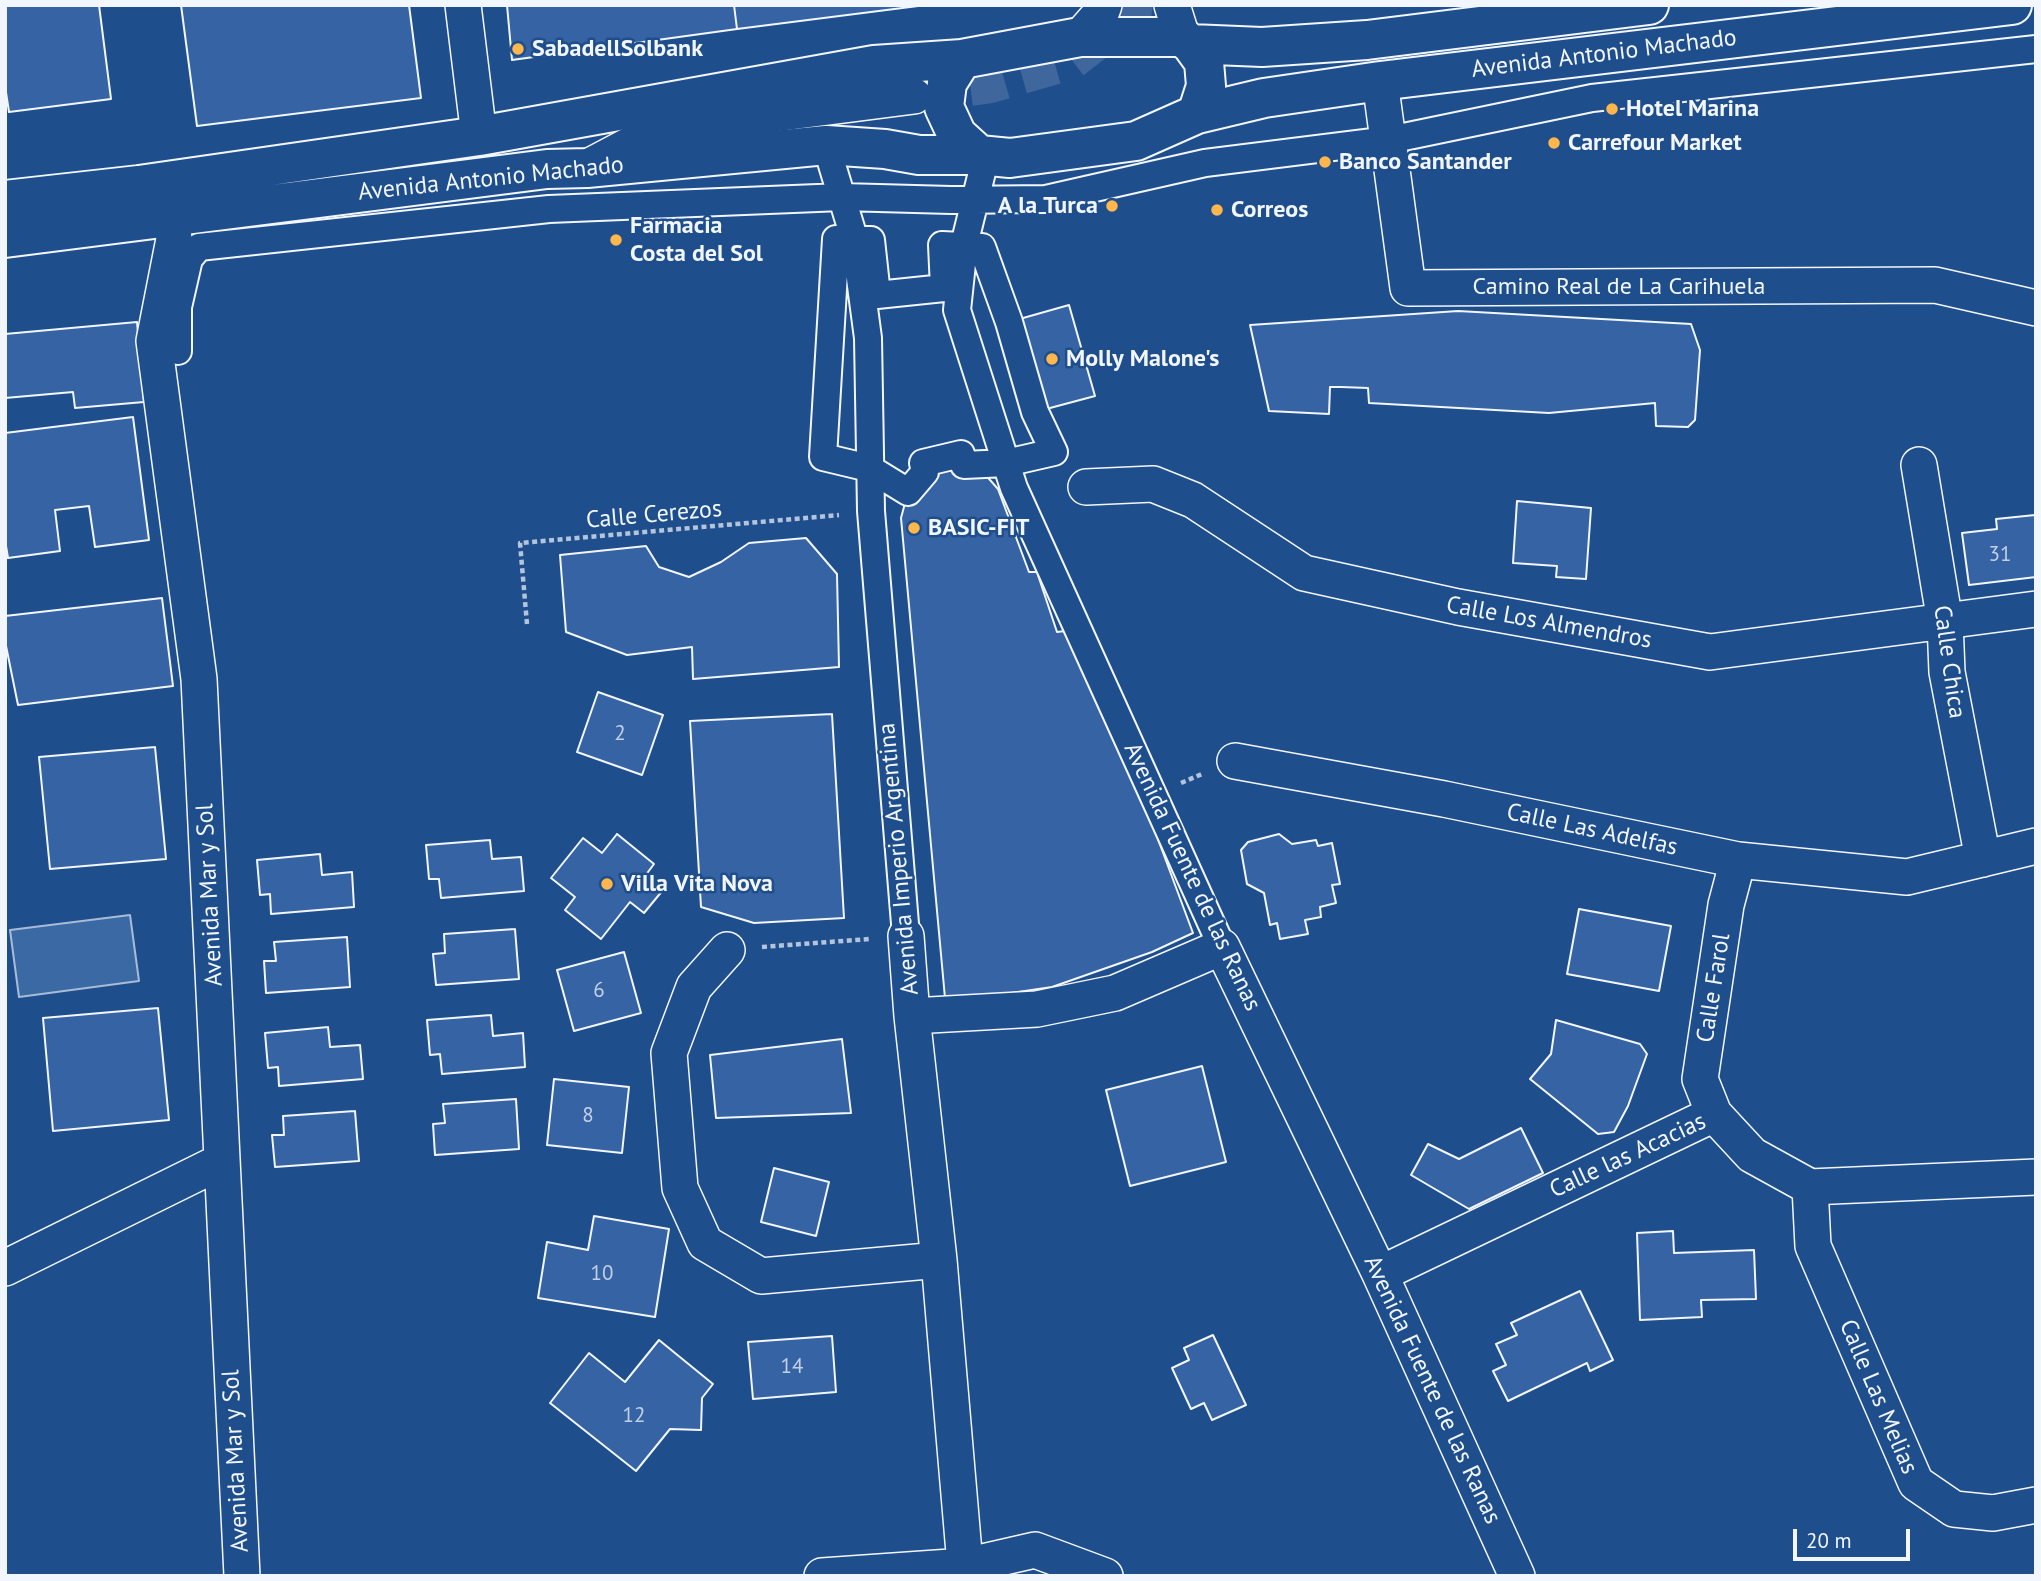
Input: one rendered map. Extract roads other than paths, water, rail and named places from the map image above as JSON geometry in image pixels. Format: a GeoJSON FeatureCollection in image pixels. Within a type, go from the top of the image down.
{"type":"FeatureCollection","features":[{"type":"Feature","properties":{"kind":"main road","name":"Avenida Antonio Machado"},"geometry":{"type":"LineString","coordinates":[[5,200],[139,185],[479,136],[874,65],[962,59],[1080,37],[1182,29],[1262,47],[1367,40],[1649,5]]}},
{"type":"Feature","properties":{"kind":"main road","name":"Avenida Antonio Machado"},"geometry":{"type":"LineString","coordinates":[[5,238],[547,169],[587,168],[826,145],[885,149],[919,155],[1010,158],[1136,141],[1197,114],[1264,98],[1380,81],[2012,5]]}},
{"type":"Feature","properties":{"kind":"main road"},"geometry":{"type":"LineString","coordinates":[[1182,29],[1204,62],[1206,86],[1197,114]]}},
{"type":"Feature","properties":{"kind":"main road"},"geometry":{"type":"LineString","coordinates":[[962,59],[947,83],[944,107],[957,135],[982,156]]}},
{"type":"Feature","properties":{"kind":"street"},"geometry":{"type":"LineString","coordinates":[[463,5],[479,136]]}},
{"type":"Feature","properties":{"kind":"street"},"geometry":{"type":"LineString","coordinates":[[1080,37],[1101,13],[1104,5]]}},
{"type":"Feature","properties":{"kind":"street"},"geometry":{"type":"LineString","coordinates":[[178,351],[178,307],[189,259],[200,247],[549,209],[842,197],[1046,199],[1205,163],[1389,140],[1592,98],[2036,49]]}},
{"type":"Feature","properties":{"kind":"street","name":"Camino Real de La Carihuela"},"geometry":{"type":"LineString","coordinates":[[1380,81],[1408,288],[1935,285],[2036,308]]}},
{"type":"Feature","properties":{"kind":"street"},"geometry":{"type":"LineString","coordinates":[[587,168],[643,138],[707,124],[914,96]]}},
{"type":"Feature","properties":{"kind":"street","name":"Avenida Imperio Argentina"},"geometry":{"type":"LineString","coordinates":[[826,145],[855,241],[868,338],[871,512],[912,1016],[939,1259],[965,1571]]}},
{"type":"Feature","properties":{"kind":"street","name":"Avenida Fuente de las Ranas"},"geometry":{"type":"LineString","coordinates":[[982,156],[964,245],[957,310],[1014,488],[1222,947],[1380,1274],[1517,1576]]}},
{"type":"Feature","properties":{"kind":"street"},"geometry":{"type":"LineString","coordinates":[[139,185],[171,218]]}},
{"type":"Feature","properties":{"kind":"street","name":"Avenida Mar y Sol"},"geometry":{"type":"LineString","coordinates":[[171,218],[174,239],[154,341],[199,679],[242,1576]]}},
{"type":"Feature","properties":{"kind":"street"},"geometry":{"type":"LineString","coordinates":[[836,239],[855,241],[871,240],[877,295],[944,288],[942,245],[982,247],[1009,322],[1035,412],[1054,452],[1006,463],[964,466],[961,454],[923,463],[925,472],[908,492],[869,468],[823,457],[836,239]]}},
{"type":"Feature","properties":{"kind":"street","name":"Calle Chica"},"geometry":{"type":"LineString","coordinates":[[1919,466],[1945,622],[1947,673],[1983,859]]}},
{"type":"Feature","properties":{"kind":"street","name":"Calle Los Almendros"},"geometry":{"type":"LineString","coordinates":[[1086,487],[1153,484],[1193,500],[1304,573],[1458,607],[1710,652],[2036,609]]}},
{"type":"Feature","properties":{"kind":"street","name":"Calle Las Adelfas"},"geometry":{"type":"LineString","coordinates":[[1235,761],[1444,799],[1738,860],[1907,877],[2036,846]]}},
{"type":"Feature","properties":{"kind":"street","name":"Calle Farol"},"geometry":{"type":"LineString","coordinates":[[1714,1114],[1700,1079],[1726,905],[1738,860]]}},
{"type":"Feature","properties":{"kind":"street"},"geometry":{"type":"LineString","coordinates":[[912,1016],[1037,1009],[1115,993],[1222,947]]}},
{"type":"Feature","properties":{"kind":"street"},"geometry":{"type":"LineString","coordinates":[[727,950],[694,987],[669,1053],[680,1188],[705,1243],[761,1276],[939,1259]]}},
{"type":"Feature","properties":{"kind":"street","name":"Calle las Acacias"},"geometry":{"type":"LineString","coordinates":[[1380,1274],[1714,1114],[1752,1155],[1810,1187]]}},
{"type":"Feature","properties":{"kind":"street"},"geometry":{"type":"LineString","coordinates":[[5,1268],[222,1161]]}},
{"type":"Feature","properties":{"kind":"street"},"geometry":{"type":"LineString","coordinates":[[1810,1187],[2036,1177]]}},
{"type":"Feature","properties":{"kind":"street","name":"Calle Las Melias"},"geometry":{"type":"LineString","coordinates":[[1810,1187],[1813,1245],[1916,1483],[1954,1509],[1993,1513],[2036,1505]]}},
{"type":"Feature","properties":{"kind":"street"},"geometry":{"type":"LineString","coordinates":[[822,1576],[965,1571],[1035,1550],[1105,1576]]}},
{"type":"Feature","properties":{"kind":"water"},"geometry":{"type":"Polygon","coordinates":[[[130,915],[139,981],[19,997],[10,930],[130,915]]]}},
{"type":"Feature","properties":{"kind":"tunnel"},"geometry":{"type":"LineString","coordinates":[[918,95],[989,86],[1072,62],[1134,14],[1135,5]]}},
{"type":"Feature","properties":{"kind":"place","name":"SabadellSolbank"},"geometry":{"type":"Point","coordinates":[518,49]}},
{"type":"Feature","properties":{"kind":"place","name":"Hotel Marina"},"geometry":{"type":"Point","coordinates":[1612,109]}},
{"type":"Feature","properties":{"kind":"place","name":"Carrefour Market"},"geometry":{"type":"Point","coordinates":[1554,143]}},
{"type":"Feature","properties":{"kind":"place","name":"Banco Santander"},"geometry":{"type":"Point","coordinates":[1325,162]}},
{"type":"Feature","properties":{"kind":"place","name":"A la Turca"},"geometry":{"type":"Point","coordinates":[1112,206]}},
{"type":"Feature","properties":{"kind":"place","name":"Correos"},"geometry":{"type":"Point","coordinates":[1217,210]}},
{"type":"Feature","properties":{"kind":"place","name":"Farmacia Costa del Sol"},"geometry":{"type":"Point","coordinates":[616,240]}},
{"type":"Feature","properties":{"kind":"place","name":"Molly Malone's"},"geometry":{"type":"Point","coordinates":[1052,359]}},
{"type":"Feature","properties":{"kind":"place","name":"BASIC-FIT"},"geometry":{"type":"Point","coordinates":[914,528]}},
{"type":"Feature","properties":{"kind":"place","name":"Villa Vita Nova"},"geometry":{"type":"Point","coordinates":[607,884]}}]}
